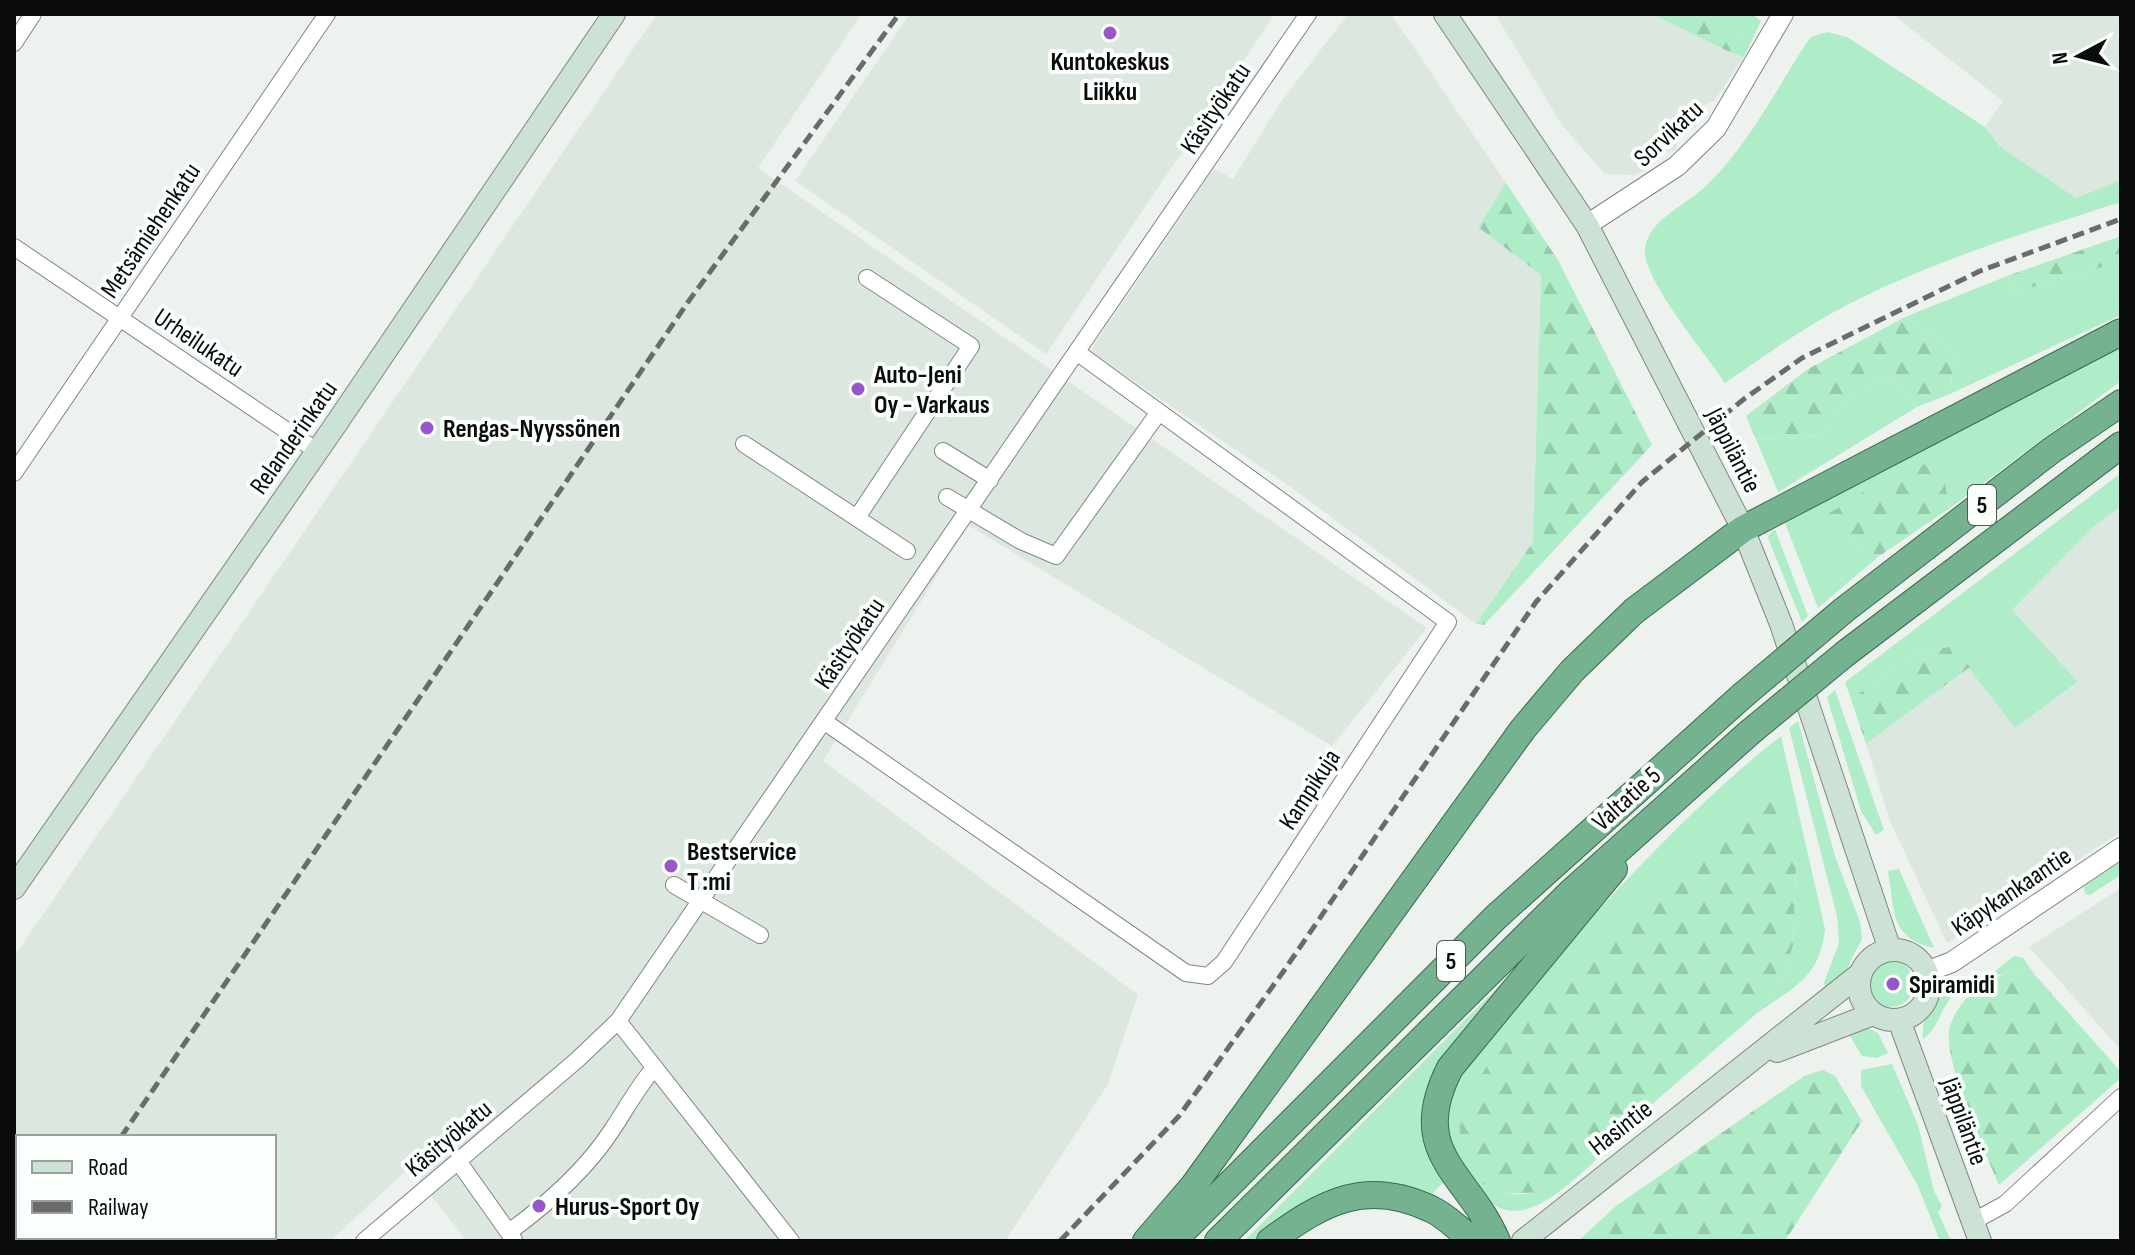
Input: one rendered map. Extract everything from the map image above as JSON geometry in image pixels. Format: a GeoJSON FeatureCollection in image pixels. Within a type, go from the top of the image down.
{"type":"FeatureCollection","features":[{"type":"Feature","properties":{"kind":"highway"},"geometry":{"type":"LineString","coordinates":[[1146,1241],[1194,1185],[1542,706],[1572,671],[1634,611],[1743,529],[2121,332]]}},
{"type":"Feature","properties":{"kind":"highway","name":"Valtatie 5"},"geometry":{"type":"LineString","coordinates":[[1173,1241],[1496,917],[1742,696],[1844,610],[2052,450],[2121,403]]}},
{"type":"Feature","properties":{"kind":"highway","name":"Valtatie 5"},"geometry":{"type":"LineString","coordinates":[[1218,1241],[1558,904],[1749,733],[1846,653],[2121,445]]}},
{"type":"Feature","properties":{"kind":"highway"},"geometry":{"type":"LineString","coordinates":[[1497,1241],[1488,1219],[1452,1176],[1442,1158],[1435,1118],[1441,1086],[1450,1068],[1484,1024],[1573,922],[1655,817]]}},
{"type":"Feature","properties":{"kind":"highway"},"geometry":{"type":"LineString","coordinates":[[1270,1241],[1296,1222],[1340,1198],[1375,1194],[1390,1194],[1434,1210],[1457,1230],[1476,1241]]}},
{"type":"Feature","properties":{"kind":"main road","name":"Jäppiläntie"},"geometry":{"type":"LineString","coordinates":[[1445,14],[1587,225],[1743,529],[1781,624],[1890,950]]}},
{"type":"Feature","properties":{"kind":"main road","name":"Relanderinkatu"},"geometry":{"type":"LineString","coordinates":[[14,887],[317,451],[612,15]]}},
{"type":"Feature","properties":{"kind":"main road"},"geometry":{"type":"LineString","coordinates":[[1890,950],[1909,954],[1926,972],[1925,1001],[1914,1014],[1899,1020],[1873,1014],[1860,995],[1860,974],[1872,958],[1890,950]]}},
{"type":"Feature","properties":{"kind":"main road","name":"Hasintie"},"geometry":{"type":"LineString","coordinates":[[1523,1241],[1860,974]]}},
{"type":"Feature","properties":{"kind":"main road","name":"Hasintie"},"geometry":{"type":"LineString","coordinates":[[1754,1061],[1873,1014]]}},
{"type":"Feature","properties":{"kind":"main road","name":"Jäppiläntie"},"geometry":{"type":"LineString","coordinates":[[1899,1020],[1976,1231]]}},
{"type":"Feature","properties":{"kind":"street"},"geometry":{"type":"LineString","coordinates":[[14,43],[33,14]]}},
{"type":"Feature","properties":{"kind":"street","name":"Metsämiehenkatu"},"geometry":{"type":"LineString","coordinates":[[14,473],[327,14]]}},
{"type":"Feature","properties":{"kind":"street","name":"Käsityökatu"},"geometry":{"type":"LineString","coordinates":[[364,1241],[618,1021],[1308,14]]}},
{"type":"Feature","properties":{"kind":"street","name":"Sorvikatu"},"geometry":{"type":"LineString","coordinates":[[1587,225],[1677,166],[1716,128],[1783,14]]}},
{"type":"Feature","properties":{"kind":"street","name":"Urheilukatu"},"geometry":{"type":"LineString","coordinates":[[14,247],[317,451]]}},
{"type":"Feature","properties":{"kind":"street"},"geometry":{"type":"LineString","coordinates":[[858,516],[971,346],[867,278]]}},
{"type":"Feature","properties":{"kind":"street","name":"Kampikuja"},"geometry":{"type":"LineString","coordinates":[[825,722],[1186,973],[1208,976],[1224,962],[1448,622],[1078,353]]}},
{"type":"Feature","properties":{"kind":"street"},"geometry":{"type":"LineString","coordinates":[[947,497],[1021,541],[1056,556],[1159,412]]}},
{"type":"Feature","properties":{"kind":"street"},"geometry":{"type":"LineString","coordinates":[[744,444],[907,551]]}},
{"type":"Feature","properties":{"kind":"street"},"geometry":{"type":"LineString","coordinates":[[943,451],[990,480]]}},
{"type":"Feature","properties":{"kind":"street","name":"Käpykankaantie"},"geometry":{"type":"LineString","coordinates":[[1926,972],[1952,962],[2121,848]]}},
{"type":"Feature","properties":{"kind":"street"},"geometry":{"type":"LineString","coordinates":[[674,885],[760,935]]}},
{"type":"Feature","properties":{"kind":"street"},"geometry":{"type":"LineString","coordinates":[[618,1021],[791,1241]]}},
{"type":"Feature","properties":{"kind":"street"},"geometry":{"type":"LineString","coordinates":[[458,1161],[512,1237],[545,1206],[611,1131],[628,1099],[654,1068]]}},
{"type":"Feature","properties":{"kind":"street"},"geometry":{"type":"LineString","coordinates":[[1976,1231],[2121,1097]]}},
{"type":"Feature","properties":{"kind":"shaded area"},"geometry":{"type":"Polygon","coordinates":[[[657,14],[861,14],[758,168],[1427,628],[1332,746],[968,525],[823,761],[1138,995],[1107,1086],[1005,1241],[467,1241],[409,1168],[330,1241],[47,1241],[44,1239],[276,1239],[276,1135],[16,1135],[16,1222],[14,957],[657,14]]]}},
{"type":"Feature","properties":{"kind":"shaded area"},"geometry":{"type":"Polygon","coordinates":[[[910,14],[1275,14],[1046,354],[795,181],[910,14]]]}},
{"type":"Feature","properties":{"kind":"shaded area"},"geometry":{"type":"Polygon","coordinates":[[[1348,14],[1391,14],[1506,183],[1478,227],[1541,275],[1533,542],[1476,624],[1292,488],[1090,351],[1214,168],[1233,179],[1281,102],[1348,14]]]}},
{"type":"Feature","properties":{"kind":"shaded area"},"geometry":{"type":"Polygon","coordinates":[[[1495,14],[1652,14],[1744,57],[1715,100],[1702,106],[1696,127],[1680,137],[1675,150],[1660,154],[1653,165],[1635,175],[1605,174],[1562,125],[1495,14]]]}},
{"type":"Feature","properties":{"kind":"shaded area"},"geometry":{"type":"Polygon","coordinates":[[[1892,14],[2121,14],[2121,180],[2076,198],[1998,146],[1985,127],[2003,101],[1892,14]]]}},
{"type":"Feature","properties":{"kind":"shaded area"},"geometry":{"type":"Polygon","coordinates":[[[2121,506],[2121,832],[1947,943],[1890,821],[1866,744],[1970,667],[2015,727],[2078,683],[2012,610],[2094,526],[2121,506]]]}},
{"type":"Feature","properties":{"kind":"shaded area"},"geometry":{"type":"Polygon","coordinates":[[[2121,888],[2121,1050],[2029,947],[2121,888]]]}},
{"type":"Feature","properties":{"kind":"green space"},"geometry":{"type":"Polygon","coordinates":[[[1652,14],[1745,14],[1745,25],[1730,52],[1652,14]]]}},
{"type":"Feature","properties":{"kind":"green space"},"geometry":{"type":"Polygon","coordinates":[[[1745,14],[1752,14],[1761,21],[1744,57],[1730,52],[1745,25],[1745,14]]]}},
{"type":"Feature","properties":{"kind":"green space"},"geometry":{"type":"Polygon","coordinates":[[[1827,32],[1847,37],[1985,127],[1999,146],[2076,198],[2121,180],[2121,202],[1966,254],[1890,284],[1818,321],[1725,383],[1664,297],[1653,278],[1645,248],[1661,220],[1707,185],[1735,153],[1811,37],[1827,32]]]}},
{"type":"Feature","properties":{"kind":"green space"},"geometry":{"type":"Polygon","coordinates":[[[1506,183],[1558,260],[1652,445],[1484,625],[1476,624],[1533,542],[1541,275],[1478,227],[1506,183]]]}},
{"type":"Feature","properties":{"kind":"green space"},"geometry":{"type":"Polygon","coordinates":[[[2121,236],[2121,260],[2079,275],[2014,292],[2007,276],[2121,236]]]}},
{"type":"Feature","properties":{"kind":"green space"},"geometry":{"type":"Polygon","coordinates":[[[2121,260],[2121,315],[1950,394],[1955,350],[1905,317],[2007,276],[2014,292],[2121,260]]]}},
{"type":"Feature","properties":{"kind":"green space"},"geometry":{"type":"Polygon","coordinates":[[[1905,317],[1955,350],[1950,394],[1917,407],[1885,376],[1845,403],[1822,436],[1756,439],[1746,416],[1808,369],[1905,317]]]}},
{"type":"Feature","properties":{"kind":"green space"},"geometry":{"type":"Polygon","coordinates":[[[2121,344],[2121,381],[1950,508],[1943,474],[1829,514],[1839,534],[1878,557],[1818,608],[1785,523],[1880,467],[2121,344]]]}},
{"type":"Feature","properties":{"kind":"green space"},"geometry":{"type":"Polygon","coordinates":[[[1885,376],[1917,407],[1778,492],[1756,439],[1822,436],[1845,403],[1885,376]]]}},
{"type":"Feature","properties":{"kind":"green space"},"geometry":{"type":"Polygon","coordinates":[[[1923,464],[1943,474],[1950,508],[1878,557],[1839,534],[1828,514],[1903,468],[1923,464]]]}},
{"type":"Feature","properties":{"kind":"green space"},"geometry":{"type":"Polygon","coordinates":[[[2121,473],[2121,506],[2094,526],[2012,610],[2078,682],[2015,728],[1952,646],[1914,655],[1851,699],[1845,682],[2121,473]]]}},
{"type":"Feature","properties":{"kind":"green space"},"geometry":{"type":"Polygon","coordinates":[[[1775,529],[1808,616],[1802,622],[1769,541],[1768,536],[1775,529]]]}},
{"type":"Feature","properties":{"kind":"green space"},"geometry":{"type":"Polygon","coordinates":[[[1952,646],[1970,667],[1866,744],[1851,699],[1914,655],[1952,646]]]}},
{"type":"Feature","properties":{"kind":"green space"},"geometry":{"type":"Polygon","coordinates":[[[1835,690],[1884,830],[1876,835],[1861,811],[1827,697],[1835,690]]]}},
{"type":"Feature","properties":{"kind":"green space"},"geometry":{"type":"Polygon","coordinates":[[[1798,721],[1835,856],[1860,922],[1862,939],[1845,972],[1826,992],[1824,983],[1839,943],[1837,916],[1789,728],[1798,721]]]}},
{"type":"Feature","properties":{"kind":"green space"},"geometry":{"type":"Polygon","coordinates":[[[1781,736],[1825,929],[1822,946],[1811,971],[1756,1014],[1782,981],[1793,945],[1796,866],[1766,784],[1502,1041],[1464,1157],[1479,1177],[1495,1189],[1511,1194],[1528,1193],[1564,1179],[1601,1156],[1538,1205],[1515,1211],[1500,1208],[1471,1183],[1451,1144],[1445,1106],[1449,1092],[1506,1013],[1621,886],[1698,808],[1781,736]]]}},
{"type":"Feature","properties":{"kind":"green space"},"geometry":{"type":"Polygon","coordinates":[[[1767,783],[1796,866],[1793,945],[1782,981],[1756,1014],[1621,1131],[1601,1156],[1544,1192],[1502,1194],[1479,1181],[1464,1157],[1459,1125],[1474,1087],[1502,1041],[1655,885],[1767,783]]]}},
{"type":"Feature","properties":{"kind":"green space"},"geometry":{"type":"Polygon","coordinates":[[[2121,859],[2121,875],[2090,895],[2085,894],[2084,887],[2121,859]]]}},
{"type":"Feature","properties":{"kind":"green space"},"geometry":{"type":"Polygon","coordinates":[[[1899,869],[1934,948],[1909,937],[1897,920],[1888,871],[1899,869]]]}},
{"type":"Feature","properties":{"kind":"green space"},"geometry":{"type":"Polygon","coordinates":[[[2014,956],[2023,958],[2035,975],[2013,971],[1986,979],[2014,956]]]}},
{"type":"Feature","properties":{"kind":"green space"},"geometry":{"type":"Polygon","coordinates":[[[1891,961],[1908,967],[1914,984],[1908,1001],[1891,1007],[1874,1001],[1868,984],[1874,967],[1891,961]]]}},
{"type":"Feature","properties":{"kind":"green space"},"geometry":{"type":"Polygon","coordinates":[[[1515,970],[1424,1107],[1424,1142],[1431,1164],[1443,1183],[1431,1195],[1390,1184],[1355,1184],[1323,1196],[1262,1237],[1244,1241],[1515,970]]]}},
{"type":"Feature","properties":{"kind":"green space"},"geometry":{"type":"Polygon","coordinates":[[[2013,971],[2035,975],[2121,1072],[2121,1078],[1999,1185],[1958,1081],[1949,1040],[1954,1016],[1967,998],[1993,979],[2013,971]]]}},
{"type":"Feature","properties":{"kind":"green space"},"geometry":{"type":"Polygon","coordinates":[[[1955,985],[1957,991],[1923,1039],[1927,1014],[1955,985]]]}},
{"type":"Feature","properties":{"kind":"green space"},"geometry":{"type":"Polygon","coordinates":[[[1862,1025],[1878,1033],[1888,1053],[1877,1058],[1862,1056],[1845,1028],[1862,1025]]]}},
{"type":"Feature","properties":{"kind":"green space"},"geometry":{"type":"Polygon","coordinates":[[[1892,1064],[1918,1125],[1934,1191],[1942,1206],[1938,1212],[1951,1241],[1940,1241],[1917,1184],[1861,1086],[1861,1070],[1892,1064]]]}},
{"type":"Feature","properties":{"kind":"green space"},"geometry":{"type":"Polygon","coordinates":[[[1823,1070],[1835,1076],[1862,1121],[1785,1241],[1578,1241],[1616,1206],[1804,1076],[1823,1070]]]}},
{"type":"Feature","properties":{"kind":"railway"},"geometry":{"type":"LineString","coordinates":[[122,1135],[688,302],[899,14]]}},
{"type":"Feature","properties":{"kind":"railway"},"geometry":{"type":"LineString","coordinates":[[1060,1241],[1179,1116],[1283,972],[1536,602],[1642,482],[1744,399],[1802,358],[1980,271],[2121,219]]}},
{"type":"Feature","properties":{"kind":"place","name":"Kuntokeskus Liikku"},"geometry":{"type":"Point","coordinates":[1110,33]}},
{"type":"Feature","properties":{"kind":"place","name":"Auto-Jeni Oy - Varkaus"},"geometry":{"type":"Point","coordinates":[858,389]}},
{"type":"Feature","properties":{"kind":"place","name":"Rengas-Nyyssönen"},"geometry":{"type":"Point","coordinates":[427,428]}},
{"type":"Feature","properties":{"kind":"place","name":"Bestservice T :mi"},"geometry":{"type":"Point","coordinates":[671,866]}},
{"type":"Feature","properties":{"kind":"place","name":"Spiramidi"},"geometry":{"type":"Point","coordinates":[1893,984]}},
{"type":"Feature","properties":{"kind":"place","name":"Hurus-Sport Oy"},"geometry":{"type":"Point","coordinates":[539,1206]}}]}
